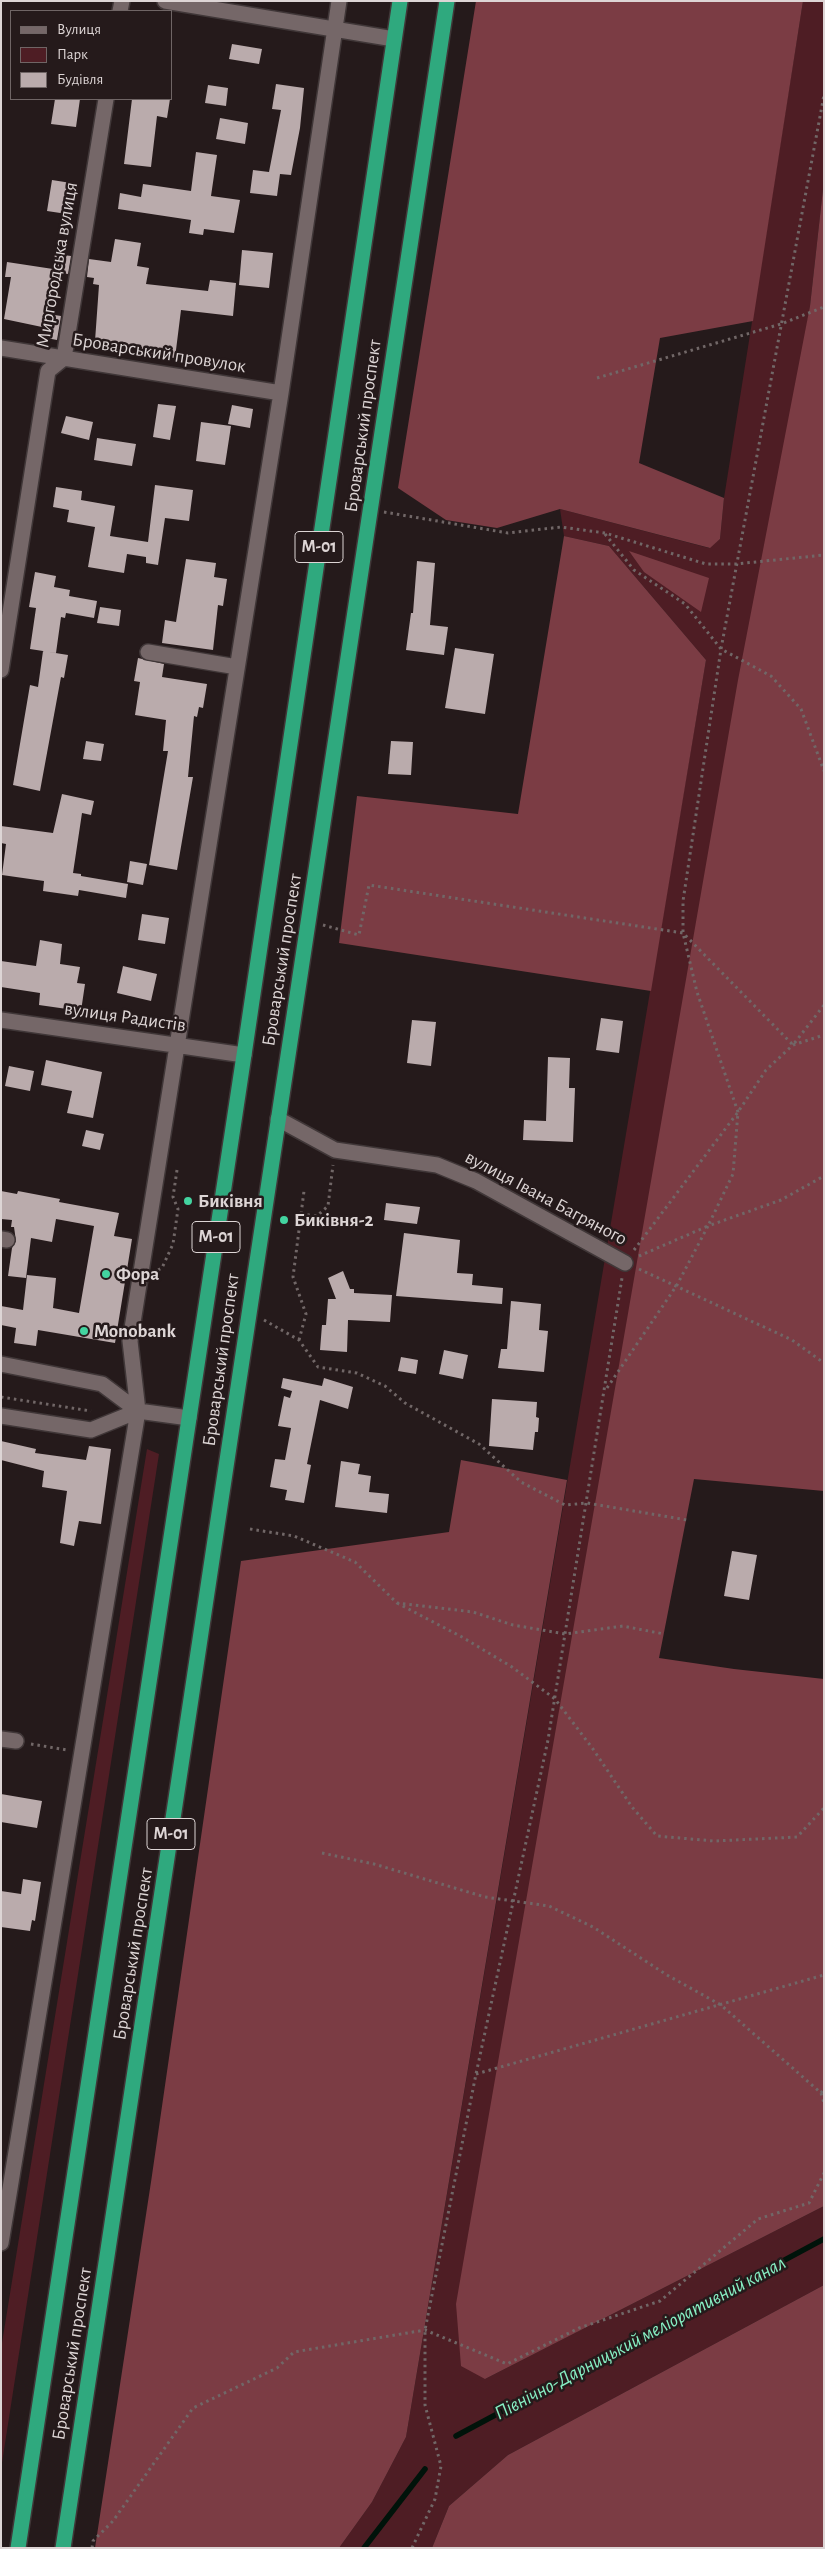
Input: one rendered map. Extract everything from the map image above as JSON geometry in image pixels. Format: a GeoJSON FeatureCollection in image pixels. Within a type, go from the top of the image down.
{"type":"FeatureCollection","features":[{"type":"Feature","properties":{"kind":"highway","name":"Броварський проспект"},"geometry":{"type":"LineString","coordinates":[[18,2548],[244,1055],[400,1]]}},
{"type":"Feature","properties":{"kind":"highway","name":"Броварський проспект"},"geometry":{"type":"LineString","coordinates":[[63,2548],[248,1310],[371,510],[446,1]]}},
{"type":"Feature","properties":{"kind":"street"},"geometry":{"type":"LineString","coordinates":[[165,1],[256,9],[335,29],[394,39]]}},
{"type":"Feature","properties":{"kind":"street"},"geometry":{"type":"LineString","coordinates":[[2,2234],[138,1411],[130,1341],[281,393],[339,1]]}},
{"type":"Feature","properties":{"kind":"street","name":"Миргородська вулиця"},"geometry":{"type":"LineString","coordinates":[[1,670],[48,371],[64,358],[106,100]]}},
{"type":"Feature","properties":{"kind":"street","name":"Броварський провулок"},"geometry":{"type":"LineString","coordinates":[[1,348],[281,393]]}},
{"type":"Feature","properties":{"kind":"street"},"geometry":{"type":"LineString","coordinates":[[148,652],[238,667]]}},
{"type":"Feature","properties":{"kind":"street","name":"вулиця Радистів"},"geometry":{"type":"LineString","coordinates":[[1,1020],[244,1055]]}},
{"type":"Feature","properties":{"kind":"street","name":"вулиця Івана Багряного"},"geometry":{"type":"LineString","coordinates":[[278,1119],[335,1150],[409,1160],[445,1168],[476,1181],[625,1262]]}},
{"type":"Feature","properties":{"kind":"street"},"geometry":{"type":"LineString","coordinates":[[1,1364],[102,1384],[138,1411]]}},
{"type":"Feature","properties":{"kind":"street"},"geometry":{"type":"LineString","coordinates":[[1,1416],[91,1430],[138,1411]]}},
{"type":"Feature","properties":{"kind":"street","name":"Броварський проспект"},"geometry":{"type":"LineString","coordinates":[[138,1411],[189,1418]]}},
{"type":"Feature","properties":{"kind":"path"},"geometry":{"type":"LineString","coordinates":[[606,1390],[677,1284],[733,1174],[738,1112],[697,992],[683,933],[683,901],[721,649],[824,95]]}},
{"type":"Feature","properties":{"kind":"path"},"geometry":{"type":"LineString","coordinates":[[597,378],[781,324],[824,307]]}},
{"type":"Feature","properties":{"kind":"path"},"geometry":{"type":"LineString","coordinates":[[371,510],[508,533],[560,528],[605,534],[706,564],[736,564],[824,555]]}},
{"type":"Feature","properties":{"kind":"path"},"geometry":{"type":"LineString","coordinates":[[605,534],[634,570],[685,604],[721,649],[771,676],[801,709],[824,771]]}},
{"type":"Feature","properties":{"kind":"path"},"geometry":{"type":"LineString","coordinates":[[308,920],[359,935],[369,885],[683,933],[793,1045]]}},
{"type":"Feature","properties":{"kind":"path"},"geometry":{"type":"LineString","coordinates":[[412,2548],[435,2500],[441,2466],[425,2405],[425,2330],[476,2074],[555,1700],[625,1262],[738,1112],[766,1070],[793,1045],[824,1005]]}},
{"type":"Feature","properties":{"kind":"path"},"geometry":{"type":"LineString","coordinates":[[793,1045],[824,1036]]}},
{"type":"Feature","properties":{"kind":"path"},"geometry":{"type":"LineString","coordinates":[[301,1214],[317,1216],[328,1206],[335,1150]]}},
{"type":"Feature","properties":{"kind":"path"},"geometry":{"type":"LineString","coordinates":[[140,1278],[162,1268],[173,1244],[178,1209],[173,1197],[177,1170]]}},
{"type":"Feature","properties":{"kind":"path"},"geometry":{"type":"LineString","coordinates":[[625,1262],[708,1226],[781,1200],[824,1176]]}},
{"type":"Feature","properties":{"kind":"path"},"geometry":{"type":"LineString","coordinates":[[299,1340],[306,1314],[293,1276],[304,1191]]}},
{"type":"Feature","properties":{"kind":"path"},"geometry":{"type":"LineString","coordinates":[[625,1262],[677,1284],[792,1340],[824,1363]]}},
{"type":"Feature","properties":{"kind":"path"},"geometry":{"type":"LineString","coordinates":[[248,1310],[299,1340],[318,1367],[357,1373],[385,1386],[405,1403],[479,1444],[521,1482],[565,1505],[587,1503],[687,1520]]}},
{"type":"Feature","properties":{"kind":"path"},"geometry":{"type":"LineString","coordinates":[[1,1397],[95,1412]]}},
{"type":"Feature","properties":{"kind":"path"},"geometry":{"type":"LineString","coordinates":[[250,1529],[294,1536],[355,1562],[397,1603],[462,1637],[512,1667],[555,1700],[593,1749],[632,1807],[657,1836],[714,1841],[797,1837],[824,1808]]}},
{"type":"Feature","properties":{"kind":"path"},"geometry":{"type":"LineString","coordinates":[[397,1603],[472,1612],[513,1625],[565,1634],[623,1626],[664,1634]]}},
{"type":"Feature","properties":{"kind":"path"},"geometry":{"type":"LineString","coordinates":[[8,1740],[82,1752]]}},
{"type":"Feature","properties":{"kind":"path"},"geometry":{"type":"LineString","coordinates":[[322,1853],[374,1864],[485,1897],[549,1906],[593,1928],[667,1975],[721,2005],[821,2094],[824,2103]]}},
{"type":"Feature","properties":{"kind":"path"},"geometry":{"type":"LineString","coordinates":[[476,2074],[824,1975]]}},
{"type":"Feature","properties":{"kind":"path"},"geometry":{"type":"LineString","coordinates":[[821,2094],[824,2089]]}},
{"type":"Feature","properties":{"kind":"path"},"geometry":{"type":"LineString","coordinates":[[92,2548],[93,2541],[113,2521],[193,2408],[277,2368],[294,2352],[425,2330],[507,2364],[579,2328],[660,2301],[758,2219],[809,2203],[824,2173]]}},
{"type":"Feature","properties":{"kind":"green space"},"geometry":{"type":"Polygon","coordinates":[[[803,1],[824,1],[824,180],[810,306],[485,2379],[824,2206],[824,2285],[508,2455],[449,2506],[432,2548],[339,2548],[372,2502],[406,2437],[706,660],[609,546],[564,536],[560,509],[709,548],[720,539],[724,498],[803,1]]]}},
{"type":"Feature","properties":{"kind":"green space"},"geometry":{"type":"Polygon","coordinates":[[[147,1449],[159,1454],[1,2469],[1,2349],[147,1449]]]}},
{"type":"Feature","properties":{"kind":"shaded area"},"geometry":{"type":"Polygon","coordinates":[[[476,1],[803,1],[753,321],[660,338],[639,463],[724,498],[720,539],[710,548],[560,509],[497,528],[446,520],[398,488],[476,1]]]}},
{"type":"Feature","properties":{"kind":"shaded area"},"geometry":{"type":"Polygon","coordinates":[[[824,180],[824,1491],[694,1479],[659,1658],[824,1679],[824,2206],[485,2379],[461,2366],[456,2304],[738,680],[810,306],[824,180]]]}},
{"type":"Feature","properties":{"kind":"shaded area"},"geometry":{"type":"Polygon","coordinates":[[[564,536],[609,546],[706,660],[651,991],[339,943],[357,796],[518,814],[564,536]]]}},
{"type":"Feature","properties":{"kind":"shaded area"},"geometry":{"type":"Polygon","coordinates":[[[629,551],[709,578],[701,612],[644,572],[629,551]]]}},
{"type":"Feature","properties":{"kind":"shaded area"},"geometry":{"type":"Polygon","coordinates":[[[461,1460],[567,1480],[406,2437],[372,2502],[339,2548],[95,2548],[151,2182],[241,1561],[449,1532],[461,1460]]]}},
{"type":"Feature","properties":{"kind":"shaded area"},"geometry":{"type":"Polygon","coordinates":[[[824,2285],[824,2548],[432,2548],[449,2506],[508,2455],[824,2285]]]}},
{"type":"Feature","properties":{"kind":"building"},"geometry":{"type":"Polygon","coordinates":[[[232,44],[262,49],[259,64],[229,59],[232,44]]]}},
{"type":"Feature","properties":{"kind":"building"},"geometry":{"type":"Polygon","coordinates":[[[276,84],[304,88],[300,128],[291,175],[280,174],[277,196],[250,193],[253,170],[269,172],[281,110],[272,109],[276,84]]]}},
{"type":"Feature","properties":{"kind":"building"},"geometry":{"type":"Polygon","coordinates":[[[208,85],[228,88],[226,106],[205,103],[208,85]]]}},
{"type":"Feature","properties":{"kind":"building"},"geometry":{"type":"Polygon","coordinates":[[[55,100],[80,100],[76,127],[51,124],[55,100]]]}},
{"type":"Feature","properties":{"kind":"building"},"geometry":{"type":"Polygon","coordinates":[[[132,100],[170,100],[167,118],[157,116],[151,167],[124,164],[132,100]]]}},
{"type":"Feature","properties":{"kind":"building"},"geometry":{"type":"Polygon","coordinates":[[[220,118],[248,123],[245,144],[216,139],[220,118]]]}},
{"type":"Feature","properties":{"kind":"building"},"geometry":{"type":"Polygon","coordinates":[[[196,152],[217,155],[211,196],[240,200],[234,233],[204,229],[203,235],[189,233],[191,220],[118,209],[120,193],[141,197],[143,184],[191,191],[196,152]]]}},
{"type":"Feature","properties":{"kind":"building"},"geometry":{"type":"Polygon","coordinates":[[[52,180],[71,183],[67,214],[47,211],[52,180]]]}},
{"type":"Feature","properties":{"kind":"building"},"geometry":{"type":"Polygon","coordinates":[[[115,239],[141,243],[137,266],[149,268],[146,284],[208,291],[210,280],[236,283],[233,316],[181,310],[175,358],[141,354],[142,347],[95,341],[99,285],[93,284],[94,278],[87,277],[89,259],[111,262],[115,239]]]}},
{"type":"Feature","properties":{"kind":"building"},"geometry":{"type":"Polygon","coordinates":[[[242,250],[273,253],[269,288],[239,285],[242,250]]]}},
{"type":"Feature","properties":{"kind":"building"},"geometry":{"type":"Polygon","coordinates":[[[55,254],[71,256],[68,274],[56,272],[48,314],[61,316],[57,340],[41,337],[42,327],[4,319],[11,277],[5,277],[7,262],[53,269],[55,254]]]}},
{"type":"Feature","properties":{"kind":"building"},"geometry":{"type":"Polygon","coordinates":[[[158,404],[176,406],[170,440],[153,437],[158,404]]]}},
{"type":"Feature","properties":{"kind":"building"},"geometry":{"type":"Polygon","coordinates":[[[232,405],[253,409],[250,428],[228,424],[232,405]]]}},
{"type":"Feature","properties":{"kind":"building"},"geometry":{"type":"Polygon","coordinates":[[[66,416],[93,422],[89,440],[61,433],[66,416]]]}},
{"type":"Feature","properties":{"kind":"building"},"geometry":{"type":"Polygon","coordinates":[[[201,422],[231,426],[225,465],[196,461],[201,422]]]}},
{"type":"Feature","properties":{"kind":"building"},"geometry":{"type":"Polygon","coordinates":[[[97,438],[136,444],[132,466],[94,460],[97,438]]]}},
{"type":"Feature","properties":{"kind":"building"},"geometry":{"type":"Polygon","coordinates":[[[155,485],[193,490],[189,521],[165,518],[158,565],[146,563],[146,557],[127,554],[124,573],[88,567],[95,527],[67,522],[69,510],[53,507],[56,487],[82,491],[81,500],[115,506],[110,536],[148,542],[155,485]]]}},
{"type":"Feature","properties":{"kind":"building"},"geometry":{"type":"Polygon","coordinates":[[[186,559],[216,563],[214,577],[227,579],[223,606],[218,605],[213,650],[162,643],[165,620],[176,622],[186,559]]]}},
{"type":"Feature","properties":{"kind":"building"},"geometry":{"type":"Polygon","coordinates":[[[417,561],[435,563],[430,625],[448,627],[444,655],[406,650],[411,613],[413,613],[417,561]]]}},
{"type":"Feature","properties":{"kind":"building"},"geometry":{"type":"Polygon","coordinates":[[[35,572],[56,576],[54,587],[70,590],[69,596],[97,601],[94,618],[66,613],[65,618],[61,617],[56,653],[30,649],[36,608],[29,607],[35,572]]]}},
{"type":"Feature","properties":{"kind":"building"},"geometry":{"type":"Polygon","coordinates":[[[100,607],[121,610],[119,626],[97,623],[100,607]]]}},
{"type":"Feature","properties":{"kind":"building"},"geometry":{"type":"Polygon","coordinates":[[[455,648],[494,654],[485,714],[445,708],[455,648]]]}},
{"type":"Feature","properties":{"kind":"building"},"geometry":{"type":"Polygon","coordinates":[[[43,651],[68,655],[64,678],[61,677],[40,791],[13,785],[30,685],[38,687],[43,651]]]}},
{"type":"Feature","properties":{"kind":"building"},"geometry":{"type":"Polygon","coordinates":[[[138,658],[164,664],[162,677],[207,684],[203,708],[199,707],[197,717],[194,716],[188,777],[193,777],[177,870],[149,865],[168,751],[163,751],[166,720],[135,715],[140,682],[134,681],[138,658]]]}},
{"type":"Feature","properties":{"kind":"building"},"geometry":{"type":"Polygon","coordinates":[[[86,741],[104,744],[101,761],[83,759],[86,741]]]}},
{"type":"Feature","properties":{"kind":"building"},"geometry":{"type":"Polygon","coordinates":[[[391,741],[413,742],[411,775],[388,774],[391,741]]]}},
{"type":"Feature","properties":{"kind":"building"},"geometry":{"type":"Polygon","coordinates":[[[62,794],[94,801],[91,815],[82,813],[73,873],[128,884],[126,898],[79,890],[78,896],[43,891],[44,881],[2,875],[6,844],[1,843],[1,826],[53,833],[62,794]]]}},
{"type":"Feature","properties":{"kind":"building"},"geometry":{"type":"Polygon","coordinates":[[[130,861],[147,864],[143,885],[127,882],[130,861]]]}},
{"type":"Feature","properties":{"kind":"building"},"geometry":{"type":"Polygon","coordinates":[[[142,914],[169,918],[165,944],[138,940],[142,914]]]}},
{"type":"Feature","properties":{"kind":"building"},"geometry":{"type":"Polygon","coordinates":[[[40,940],[62,944],[60,964],[80,967],[77,983],[85,984],[81,1011],[39,1005],[40,993],[1,987],[1,961],[36,966],[40,940]]]}},
{"type":"Feature","properties":{"kind":"building"},"geometry":{"type":"Polygon","coordinates":[[[123,966],[157,974],[151,1001],[117,993],[123,966]]]}},
{"type":"Feature","properties":{"kind":"building"},"geometry":{"type":"Polygon","coordinates":[[[601,1018],[623,1021],[619,1053],[596,1050],[601,1018]]]}},
{"type":"Feature","properties":{"kind":"building"},"geometry":{"type":"Polygon","coordinates":[[[412,1020],[436,1022],[431,1066],[407,1063],[412,1020]]]}},
{"type":"Feature","properties":{"kind":"building"},"geometry":{"type":"Polygon","coordinates":[[[548,1057],[570,1058],[569,1088],[575,1088],[573,1142],[523,1140],[524,1120],[546,1121],[548,1057]]]}},
{"type":"Feature","properties":{"kind":"building"},"geometry":{"type":"Polygon","coordinates":[[[46,1060],[102,1072],[93,1118],[67,1113],[72,1091],[41,1085],[46,1060]]]}},
{"type":"Feature","properties":{"kind":"building"},"geometry":{"type":"Polygon","coordinates":[[[9,1066],[34,1071],[30,1091],[5,1086],[9,1066]]]}},
{"type":"Feature","properties":{"kind":"building"},"geometry":{"type":"Polygon","coordinates":[[[86,1130],[104,1134],[100,1150],[82,1146],[86,1130]]]}},
{"type":"Feature","properties":{"kind":"building"},"geometry":{"type":"Polygon","coordinates":[[[1,1191],[17,1194],[18,1191],[60,1199],[59,1202],[119,1213],[114,1236],[132,1239],[115,1343],[38,1330],[36,1346],[14,1343],[16,1328],[1,1325],[1,1306],[23,1310],[27,1275],[56,1278],[53,1308],[79,1313],[94,1226],[56,1219],[52,1242],[31,1238],[26,1278],[8,1276],[12,1248],[16,1241],[14,1227],[11,1227],[12,1220],[1,1219],[1,1191]]]}},
{"type":"Feature","properties":{"kind":"building"},"geometry":{"type":"Polygon","coordinates":[[[386,1203],[420,1207],[417,1224],[384,1220],[386,1203]]]}},
{"type":"Feature","properties":{"kind":"building"},"geometry":{"type":"Polygon","coordinates":[[[404,1233],[460,1240],[457,1273],[473,1274],[472,1285],[503,1288],[502,1304],[396,1296],[404,1233]]]}},
{"type":"Feature","properties":{"kind":"building"},"geometry":{"type":"Polygon","coordinates":[[[343,1271],[350,1289],[354,1289],[354,1293],[392,1295],[390,1322],[348,1320],[347,1352],[320,1350],[322,1325],[326,1325],[328,1299],[336,1299],[328,1278],[343,1271]]]}},
{"type":"Feature","properties":{"kind":"building"},"geometry":{"type":"Polygon","coordinates":[[[511,1301],[541,1304],[539,1330],[548,1331],[544,1372],[498,1368],[501,1349],[507,1349],[511,1301]]]}},
{"type":"Feature","properties":{"kind":"building"},"geometry":{"type":"Polygon","coordinates":[[[444,1350],[468,1355],[463,1379],[439,1374],[444,1350]]]}},
{"type":"Feature","properties":{"kind":"building"},"geometry":{"type":"Polygon","coordinates":[[[401,1357],[418,1360],[416,1374],[398,1371],[401,1357]]]}},
{"type":"Feature","properties":{"kind":"building"},"geometry":{"type":"Polygon","coordinates":[[[283,1378],[322,1386],[324,1378],[353,1387],[348,1409],[320,1400],[307,1464],[311,1465],[304,1503],[285,1500],[287,1490],[270,1487],[275,1459],[285,1460],[291,1428],[278,1426],[284,1396],[290,1398],[292,1391],[281,1388],[283,1378]]]}},
{"type":"Feature","properties":{"kind":"building"},"geometry":{"type":"Polygon","coordinates":[[[492,1399],[537,1402],[538,1432],[535,1432],[533,1450],[489,1446],[492,1399]]]}},
{"type":"Feature","properties":{"kind":"building"},"geometry":{"type":"Polygon","coordinates":[[[1,1441],[36,1449],[35,1453],[86,1460],[89,1446],[111,1449],[101,1524],[79,1521],[74,1546],[60,1543],[67,1491],[42,1487],[44,1471],[1,1460],[1,1441]]]}},
{"type":"Feature","properties":{"kind":"building"},"geometry":{"type":"Polygon","coordinates":[[[341,1461],[360,1464],[358,1474],[371,1476],[369,1492],[389,1494],[387,1513],[335,1507],[341,1461]]]}},
{"type":"Feature","properties":{"kind":"building"},"geometry":{"type":"Polygon","coordinates":[[[732,1551],[757,1555],[749,1600],[724,1596],[732,1551]]]}},
{"type":"Feature","properties":{"kind":"building"},"geometry":{"type":"Polygon","coordinates":[[[1,1794],[42,1801],[37,1828],[1,1822],[1,1794]]]}},
{"type":"Feature","properties":{"kind":"building"},"geometry":{"type":"Polygon","coordinates":[[[23,1879],[41,1882],[35,1921],[32,1920],[30,1931],[1,1927],[1,1891],[21,1894],[23,1879]]]}},
{"type":"Feature","properties":{"kind":"waterway","name":"Північно-Дарницький меліоративний канал"},"geometry":{"type":"LineString","coordinates":[[456,2436],[824,2239]]}},
{"type":"Feature","properties":{"kind":"waterway","name":"Північно-Дарницький меліоративний канал"},"geometry":{"type":"LineString","coordinates":[[364,2548],[425,2469]]}},
{"type":"Feature","properties":{"kind":"place","name":"Бикiвня"},"geometry":{"type":"Point","coordinates":[188,1201]}},
{"type":"Feature","properties":{"kind":"place","name":"Бикiвня-2"},"geometry":{"type":"Point","coordinates":[284,1220]}},
{"type":"Feature","properties":{"kind":"place","name":"Фора"},"geometry":{"type":"Point","coordinates":[106,1274]}},
{"type":"Feature","properties":{"kind":"place","name":"Monobank"},"geometry":{"type":"Point","coordinates":[84,1331]}}]}
